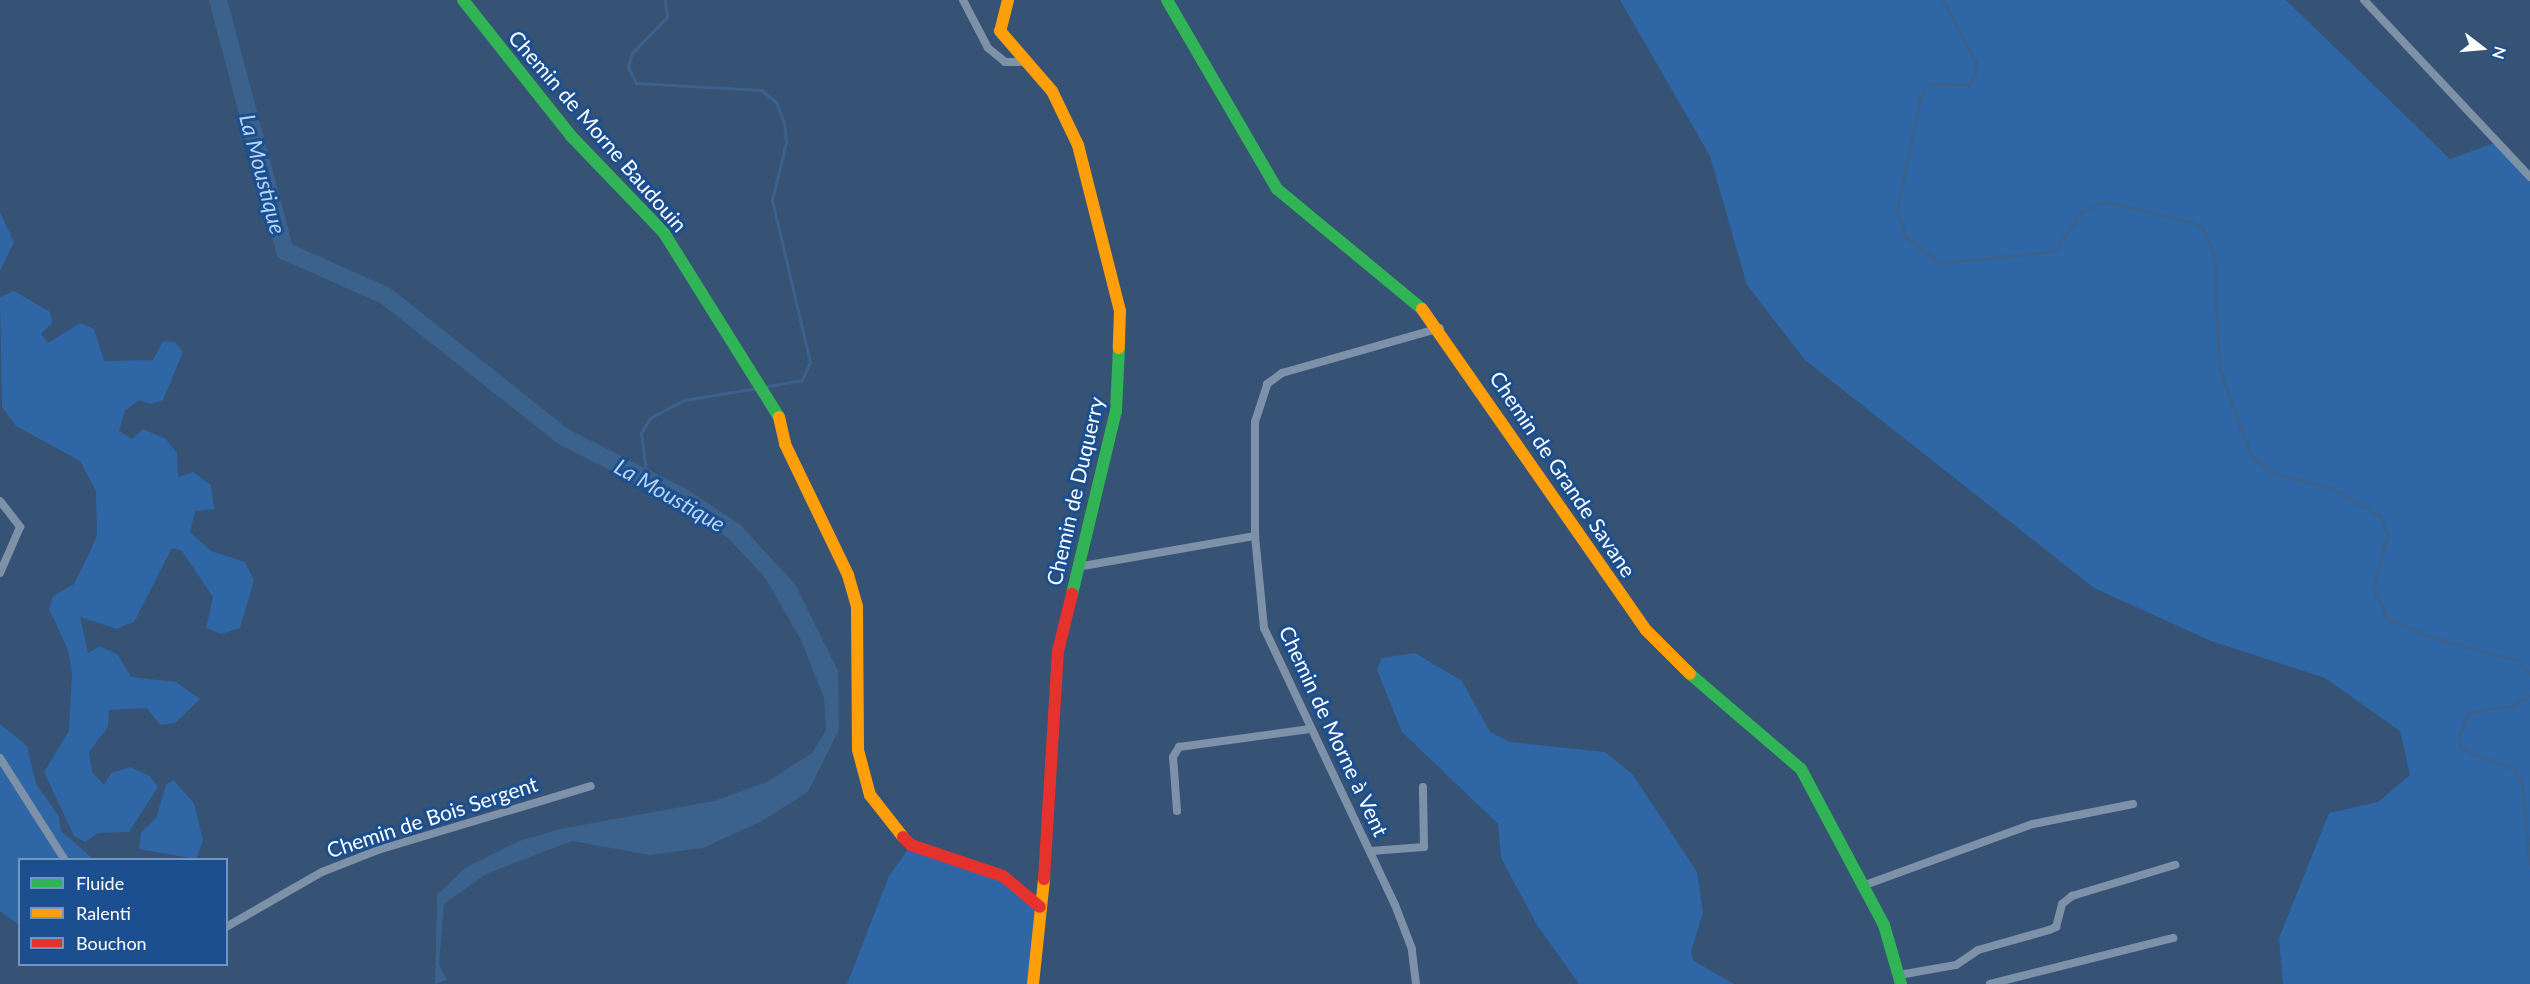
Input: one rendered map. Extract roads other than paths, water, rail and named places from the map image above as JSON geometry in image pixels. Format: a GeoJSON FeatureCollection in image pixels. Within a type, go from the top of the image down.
{"type":"FeatureCollection","features":[{"type":"Feature","properties":{"kind":"street","name":"Chemin de Morne Baudouin"},"geometry":{"type":"LineString","coordinates":[[463,0],[571,136],[664,232],[770,400],[848,574],[857,607],[858,750],[870,795],[911,845],[1004,876],[1040,907]]}},
{"type":"Feature","properties":{"kind":"street"},"geometry":{"type":"LineString","coordinates":[[963,0],[988,48],[1005,62],[1028,62]]}},
{"type":"Feature","properties":{"kind":"street","name":"Chemin de Duquerry"},"geometry":{"type":"LineString","coordinates":[[1008,0],[1000,31],[1052,91],[1078,145],[1120,311],[1116,411],[1058,651],[1051,815],[1033,984]]}},
{"type":"Feature","properties":{"kind":"street","name":"Chemin de Grande Savane"},"geometry":{"type":"LineString","coordinates":[[1167,0],[1276,189],[1407,293],[1440,328],[1646,630],[1667,655],[1802,769],[1865,885],[1900,980]]}},
{"type":"Feature","properties":{"kind":"street"},"geometry":{"type":"LineString","coordinates":[[2364,0],[2530,177]]}},
{"type":"Feature","properties":{"kind":"street","name":"Chemin de Morne à Vent"},"geometry":{"type":"LineString","coordinates":[[1416,984],[1412,949],[1371,851],[1310,729],[1264,628],[1255,536],[1255,422],[1267,384],[1314,362],[1440,328]]}},
{"type":"Feature","properties":{"kind":"street"},"geometry":{"type":"LineString","coordinates":[[0,501],[20,527],[0,573]]}},
{"type":"Feature","properties":{"kind":"street"},"geometry":{"type":"LineString","coordinates":[[1077,567],[1255,536]]}},
{"type":"Feature","properties":{"kind":"street"},"geometry":{"type":"LineString","coordinates":[[1178,811],[1173,757],[1179,747],[1310,729]]}},
{"type":"Feature","properties":{"kind":"street"},"geometry":{"type":"LineString","coordinates":[[0,758],[64,858]]}},
{"type":"Feature","properties":{"kind":"street","name":"Chemin de Bois Sergent"},"geometry":{"type":"LineString","coordinates":[[228,926],[322,872],[378,850],[591,786]]}},
{"type":"Feature","properties":{"kind":"street"},"geometry":{"type":"LineString","coordinates":[[1371,851],[1424,847],[1423,787]]}},
{"type":"Feature","properties":{"kind":"street"},"geometry":{"type":"LineString","coordinates":[[1865,885],[2033,824],[2133,804]]}},
{"type":"Feature","properties":{"kind":"street"},"geometry":{"type":"LineString","coordinates":[[1900,980],[1956,965],[1978,950],[2049,930],[2056,927],[2062,904],[2072,896],[2175,865]]}},
{"type":"Feature","properties":{"kind":"street"},"geometry":{"type":"LineString","coordinates":[[1990,984],[2173,938]]}},
{"type":"Feature","properties":{"kind":"waterway","name":"La Moustique"},"geometry":{"type":"LineString","coordinates":[[218,0],[285,251],[386,296],[564,437],[679,495],[735,532],[752,551]]}},
{"type":"Feature","properties":{"kind":"waterway"},"geometry":{"type":"LineString","coordinates":[[665,0],[667,17],[632,53],[628,67],[636,83],[761,90],[776,102],[784,123],[786,142],[772,200],[810,362],[802,380],[764,387]]}},
{"type":"Feature","properties":{"kind":"waterway"},"geometry":{"type":"LineString","coordinates":[[1943,0],[1976,63],[1975,74],[1969,85],[1931,84],[1921,94],[1897,210],[1905,236],[1940,263],[2047,252],[2056,249],[2082,211],[2103,201],[2192,222],[2204,230],[2214,256],[2219,367],[2251,456],[2275,474],[2331,488],[2380,516],[2388,534],[2373,587],[2387,618],[2431,637],[2518,661],[2530,673]]}},
{"type":"Feature","properties":{"kind":"waterway"},"geometry":{"type":"LineString","coordinates":[[647,479],[641,433],[650,418],[684,400],[758,388]]}},
{"type":"Feature","properties":{"kind":"waterway"},"geometry":{"type":"LineString","coordinates":[[2530,695],[2514,705],[2468,713],[2459,737],[2459,745],[2471,753],[2514,769],[2521,778],[2530,865]]}}]}
